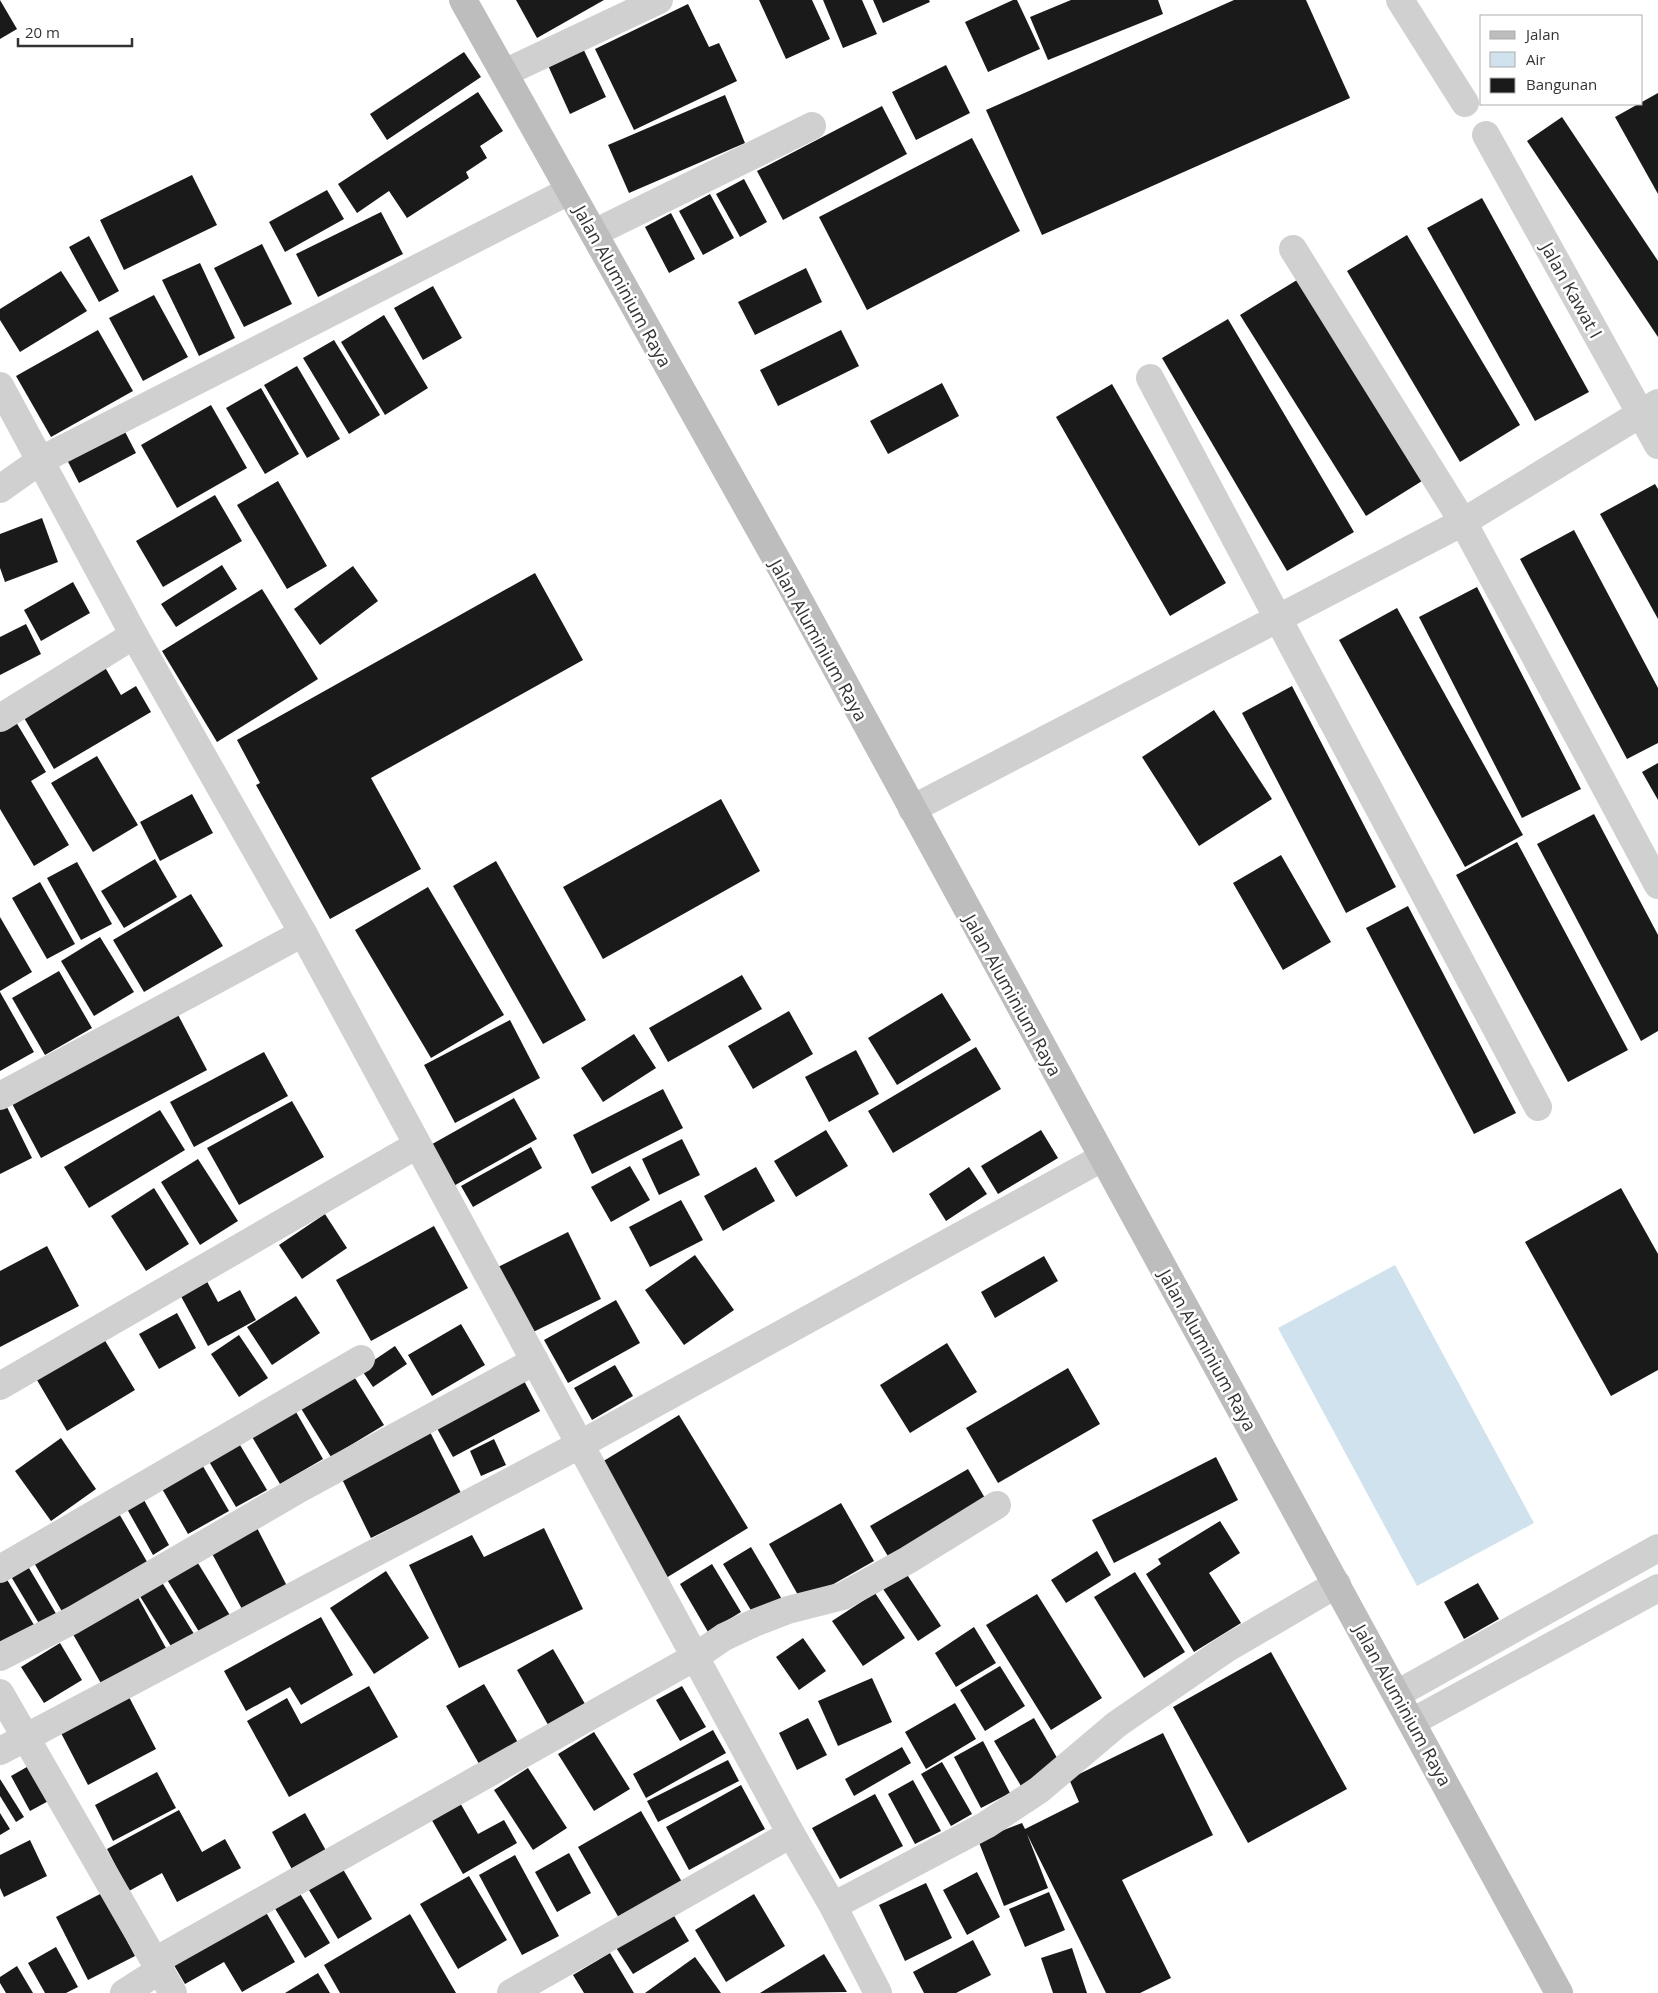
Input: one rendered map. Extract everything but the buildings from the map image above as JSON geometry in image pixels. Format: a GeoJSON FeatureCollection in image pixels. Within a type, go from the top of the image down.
{"type":"FeatureCollection","features":[{"type":"Feature","properties":{"kind":"main road","name":"Jalan Aluminium Raya"},"geometry":{"type":"LineString","coordinates":[[464,0],[652,335],[720,462],[788,580],[1559,1993]]}},
{"type":"Feature","properties":{"kind":"street"},"geometry":{"type":"LineString","coordinates":[[504,73],[659,0]]}},
{"type":"Feature","properties":{"kind":"street"},"geometry":{"type":"LineString","coordinates":[[1400,0],[1465,104]]}},
{"type":"Feature","properties":{"kind":"street"},"geometry":{"type":"LineString","coordinates":[[594,233],[812,126]]}},
{"type":"Feature","properties":{"kind":"street","name":"Jalan Kawat I"},"geometry":{"type":"LineString","coordinates":[[1486,135],[1649,408],[1658,445]]}},
{"type":"Feature","properties":{"kind":"street"},"geometry":{"type":"LineString","coordinates":[[0,489],[41,460],[569,190]]}},
{"type":"Feature","properties":{"kind":"street"},"geometry":{"type":"LineString","coordinates":[[1294,249],[1463,522],[1658,884]]}},
{"type":"Feature","properties":{"kind":"street"},"geometry":{"type":"LineString","coordinates":[[1150,378],[1538,1107]]}},
{"type":"Feature","properties":{"kind":"street"},"geometry":{"type":"LineString","coordinates":[[0,386],[134,635],[303,933],[791,1834],[833,1906],[878,1993]]}},
{"type":"Feature","properties":{"kind":"street"},"geometry":{"type":"LineString","coordinates":[[912,809],[1463,522],[1649,408]]}},
{"type":"Feature","properties":{"kind":"street"},"geometry":{"type":"LineString","coordinates":[[0,718],[134,635]]}},
{"type":"Feature","properties":{"kind":"street"},"geometry":{"type":"LineString","coordinates":[[0,1096],[303,933]]}},
{"type":"Feature","properties":{"kind":"street"},"geometry":{"type":"LineString","coordinates":[[0,1386],[417,1145]]}},
{"type":"Feature","properties":{"kind":"street"},"geometry":{"type":"LineString","coordinates":[[0,1751],[25,1736],[581,1444],[1102,1158]]}},
{"type":"Feature","properties":{"kind":"street"},"geometry":{"type":"LineString","coordinates":[[0,1569],[361,1359]]}},
{"type":"Feature","properties":{"kind":"street"},"geometry":{"type":"LineString","coordinates":[[0,1657],[73,1620],[302,1488],[535,1361]]}},
{"type":"Feature","properties":{"kind":"street"},"geometry":{"type":"LineString","coordinates":[[124,1993],[163,1975],[695,1657],[724,1637],[788,1610],[843,1596],[908,1560],[997,1505]]}},
{"type":"Feature","properties":{"kind":"street"},"geometry":{"type":"LineString","coordinates":[[1397,1694],[1658,1548]]}},
{"type":"Feature","properties":{"kind":"street"},"geometry":{"type":"LineString","coordinates":[[833,1906],[986,1826],[1039,1790],[1117,1724],[1218,1654],[1337,1584]]}},
{"type":"Feature","properties":{"kind":"street"},"geometry":{"type":"LineString","coordinates":[[1412,1722],[1658,1588]]}},
{"type":"Feature","properties":{"kind":"street"},"geometry":{"type":"LineString","coordinates":[[0,1693],[163,1975]]}},
{"type":"Feature","properties":{"kind":"street"},"geometry":{"type":"LineString","coordinates":[[511,1993],[791,1834]]}},
{"type":"Feature","properties":{"kind":"water"},"geometry":{"type":"Polygon","coordinates":[[[1395,1265],[1534,1523],[1417,1586],[1278,1328],[1395,1265]]]}}]}
